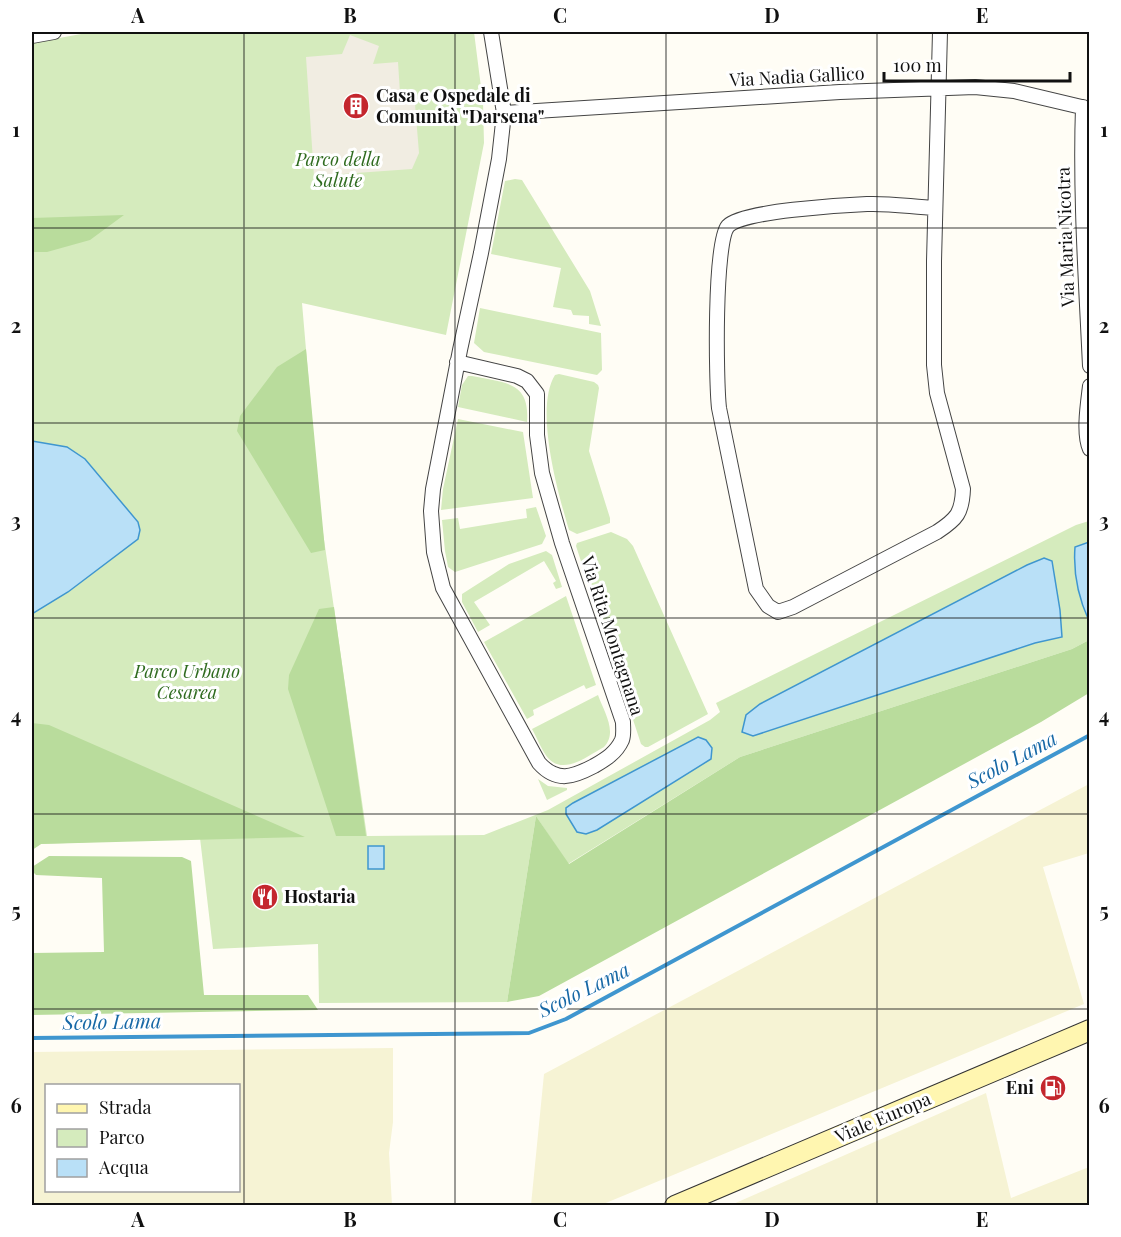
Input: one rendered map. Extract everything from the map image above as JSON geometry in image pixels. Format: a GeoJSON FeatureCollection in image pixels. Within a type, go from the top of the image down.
{"type":"FeatureCollection","features":[{"type":"Feature","properties":{"kind":"main road","name":"Viale Europa"},"geometry":{"type":"LineString","coordinates":[[675,1206],[1089,1030]]}},
{"type":"Feature","properties":{"kind":"street"},"geometry":{"type":"LineString","coordinates":[[32,36],[54,32]]}},
{"type":"Feature","properties":{"kind":"street","name":"Via Rita Montagnana"},"geometry":{"type":"LineString","coordinates":[[457,362],[517,376],[527,381],[537,394],[537,435],[542,473],[562,543],[623,722],[623,739],[615,751],[609,758],[579,774],[558,776],[546,771],[539,763],[443,588],[434,552],[431,511],[433,489],[457,362],[482,253],[499,159],[504,113],[491,32]]}},
{"type":"Feature","properties":{"kind":"street"},"geometry":{"type":"LineString","coordinates":[[935,208],[869,204],[806,208],[742,218],[728,226],[723,238],[718,303],[716,382],[719,408],[756,589],[768,606],[778,612],[793,607],[937,532],[954,520],[962,505],[963,489],[937,393],[934,353],[940,32]]}},
{"type":"Feature","properties":{"kind":"street","name":"Via Nadia Gallico"},"geometry":{"type":"LineString","coordinates":[[504,113],[975,87],[1014,91],[1086,108]]}},
{"type":"Feature","properties":{"kind":"street","name":"Via Maria Nicotra"},"geometry":{"type":"LineString","coordinates":[[1086,108],[1081,152],[1089,366]]}},
{"type":"Feature","properties":{"kind":"street"},"geometry":{"type":"LineString","coordinates":[[1089,386],[1087,418],[1089,449]]}},
{"type":"Feature","properties":{"kind":"shaded area"},"geometry":{"type":"Polygon","coordinates":[[[350,35],[379,46],[373,64],[398,62],[400,93],[414,92],[419,153],[412,169],[314,176],[306,57],[342,54],[350,35]]]}},
{"type":"Feature","properties":{"kind":"shaded area"},"geometry":{"type":"Polygon","coordinates":[[[1089,784],[1089,853],[1043,867],[1084,1004],[601,1205],[531,1205],[544,1074],[1089,784]]]}},
{"type":"Feature","properties":{"kind":"shaded area"},"geometry":{"type":"Polygon","coordinates":[[[393,1048],[393,1122],[389,1153],[392,1205],[32,1205],[32,1052],[393,1048]]]}},
{"type":"Feature","properties":{"kind":"shaded area"},"geometry":{"type":"Polygon","coordinates":[[[986,1093],[1011,1198],[1089,1167],[1089,1205],[731,1205],[986,1093]]]}},
{"type":"Feature","properties":{"kind":"green space"},"geometry":{"type":"Polygon","coordinates":[[[92,32],[474,32],[483,103],[484,143],[446,335],[302,303],[320,512],[367,836],[484,835],[548,810],[710,720],[720,712],[716,703],[1076,525],[1089,521],[1089,640],[1072,649],[740,757],[568,864],[536,816],[507,1002],[319,1003],[318,944],[213,949],[200,838],[41,844],[32,850],[32,43],[92,32]]]}},
{"type":"Feature","properties":{"kind":"green space"},"geometry":{"type":"Polygon","coordinates":[[[522,180],[590,291],[601,326],[589,324],[589,316],[573,315],[571,310],[553,307],[561,268],[491,254],[505,181],[522,180]]]}},
{"type":"Feature","properties":{"kind":"green space"},"geometry":{"type":"Polygon","coordinates":[[[124,215],[90,240],[47,252],[32,252],[32,218],[124,215]]]}},
{"type":"Feature","properties":{"kind":"green space"},"geometry":{"type":"Polygon","coordinates":[[[480,308],[601,333],[602,370],[597,375],[484,352],[474,343],[480,308]]]}},
{"type":"Feature","properties":{"kind":"green space"},"geometry":{"type":"Polygon","coordinates":[[[306,349],[325,550],[311,553],[237,431],[240,416],[277,367],[306,349]]]}},
{"type":"Feature","properties":{"kind":"green space"},"geometry":{"type":"Polygon","coordinates":[[[555,375],[594,382],[599,388],[589,451],[610,523],[577,534],[569,530],[564,514],[554,474],[547,429],[549,390],[555,375]]]}},
{"type":"Feature","properties":{"kind":"green space"},"geometry":{"type":"Polygon","coordinates":[[[468,376],[505,383],[520,391],[527,409],[527,422],[458,407],[462,385],[468,376]]]}},
{"type":"Feature","properties":{"kind":"green space"},"geometry":{"type":"Polygon","coordinates":[[[458,419],[523,432],[533,498],[441,510],[443,489],[458,419]]]}},
{"type":"Feature","properties":{"kind":"green space"},"geometry":{"type":"Polygon","coordinates":[[[536,507],[546,536],[542,544],[455,572],[448,567],[442,520],[458,518],[460,529],[527,518],[526,509],[536,507]]]}},
{"type":"Feature","properties":{"kind":"green space"},"geometry":{"type":"Polygon","coordinates":[[[611,532],[627,539],[633,546],[708,714],[648,747],[641,744],[576,546],[577,543],[611,532]]]}},
{"type":"Feature","properties":{"kind":"green space"},"geometry":{"type":"Polygon","coordinates":[[[546,551],[552,555],[562,587],[556,589],[553,583],[556,581],[544,561],[474,602],[490,625],[478,632],[462,602],[462,594],[509,564],[546,551]]]}},
{"type":"Feature","properties":{"kind":"green space"},"geometry":{"type":"Polygon","coordinates":[[[566,596],[596,685],[586,689],[584,685],[533,710],[534,715],[527,719],[484,642],[566,596]]]}},
{"type":"Feature","properties":{"kind":"green space"},"geometry":{"type":"Polygon","coordinates":[[[334,607],[366,836],[336,836],[288,689],[289,675],[319,609],[334,607]]]}},
{"type":"Feature","properties":{"kind":"green space"},"geometry":{"type":"Polygon","coordinates":[[[1089,640],[1089,693],[1041,722],[539,996],[507,1002],[536,816],[569,864],[740,757],[1072,649],[1089,640]]]}},
{"type":"Feature","properties":{"kind":"green space"},"geometry":{"type":"Polygon","coordinates":[[[598,695],[610,728],[608,741],[604,747],[584,759],[569,765],[554,763],[546,755],[532,729],[598,695]]]}},
{"type":"Feature","properties":{"kind":"green space"},"geometry":{"type":"Polygon","coordinates":[[[32,723],[49,725],[305,837],[41,844],[32,850],[32,723]]]}},
{"type":"Feature","properties":{"kind":"green space"},"geometry":{"type":"Polygon","coordinates":[[[538,779],[548,786],[567,788],[567,790],[547,800],[538,779]]]}},
{"type":"Feature","properties":{"kind":"green space"},"geometry":{"type":"Polygon","coordinates":[[[49,856],[182,857],[191,861],[204,995],[308,995],[318,1010],[32,1015],[32,953],[104,952],[102,878],[36,875],[32,867],[49,856]]]}},
{"type":"Feature","properties":{"kind":"water"},"geometry":{"type":"Polygon","coordinates":[[[32,441],[67,447],[85,459],[138,522],[140,530],[138,539],[68,592],[32,614],[32,441]]]}},
{"type":"Feature","properties":{"kind":"water"},"geometry":{"type":"Polygon","coordinates":[[[1089,542],[1090,621],[1079,594],[1075,557],[1075,547],[1089,542]]]}},
{"type":"Feature","properties":{"kind":"water"},"geometry":{"type":"Polygon","coordinates":[[[1044,558],[1052,561],[1062,637],[1035,643],[753,736],[742,732],[746,715],[760,704],[1044,558]]]}},
{"type":"Feature","properties":{"kind":"water"},"geometry":{"type":"Polygon","coordinates":[[[698,737],[706,740],[712,748],[711,759],[597,830],[586,834],[577,832],[566,814],[566,808],[698,737]]]}},
{"type":"Feature","properties":{"kind":"water"},"geometry":{"type":"Polygon","coordinates":[[[368,846],[384,846],[384,869],[368,869],[368,846]]]}},
{"type":"Feature","properties":{"kind":"waterway","name":"Scolo Lama"},"geometry":{"type":"LineString","coordinates":[[32,1038],[529,1033],[566,1019],[1090,735]]}},
{"type":"Feature","properties":{"kind":"place","name":"Casa e Ospedale di Comunità \"Darsena\""},"geometry":{"type":"Point","coordinates":[356,106]}},
{"type":"Feature","properties":{"kind":"place","name":"Hostaria"},"geometry":{"type":"Point","coordinates":[265,897]}},
{"type":"Feature","properties":{"kind":"place","name":"Eni"},"geometry":{"type":"Point","coordinates":[1053,1088]}},
{"type":"Feature","properties":{"kind":"park label","name":"Parco della Salute"},"geometry":{"type":"Point","coordinates":[338,170]}},
{"type":"Feature","properties":{"kind":"park label","name":"Parco Urbano Cesarea"},"geometry":{"type":"Point","coordinates":[187,682]}}]}
